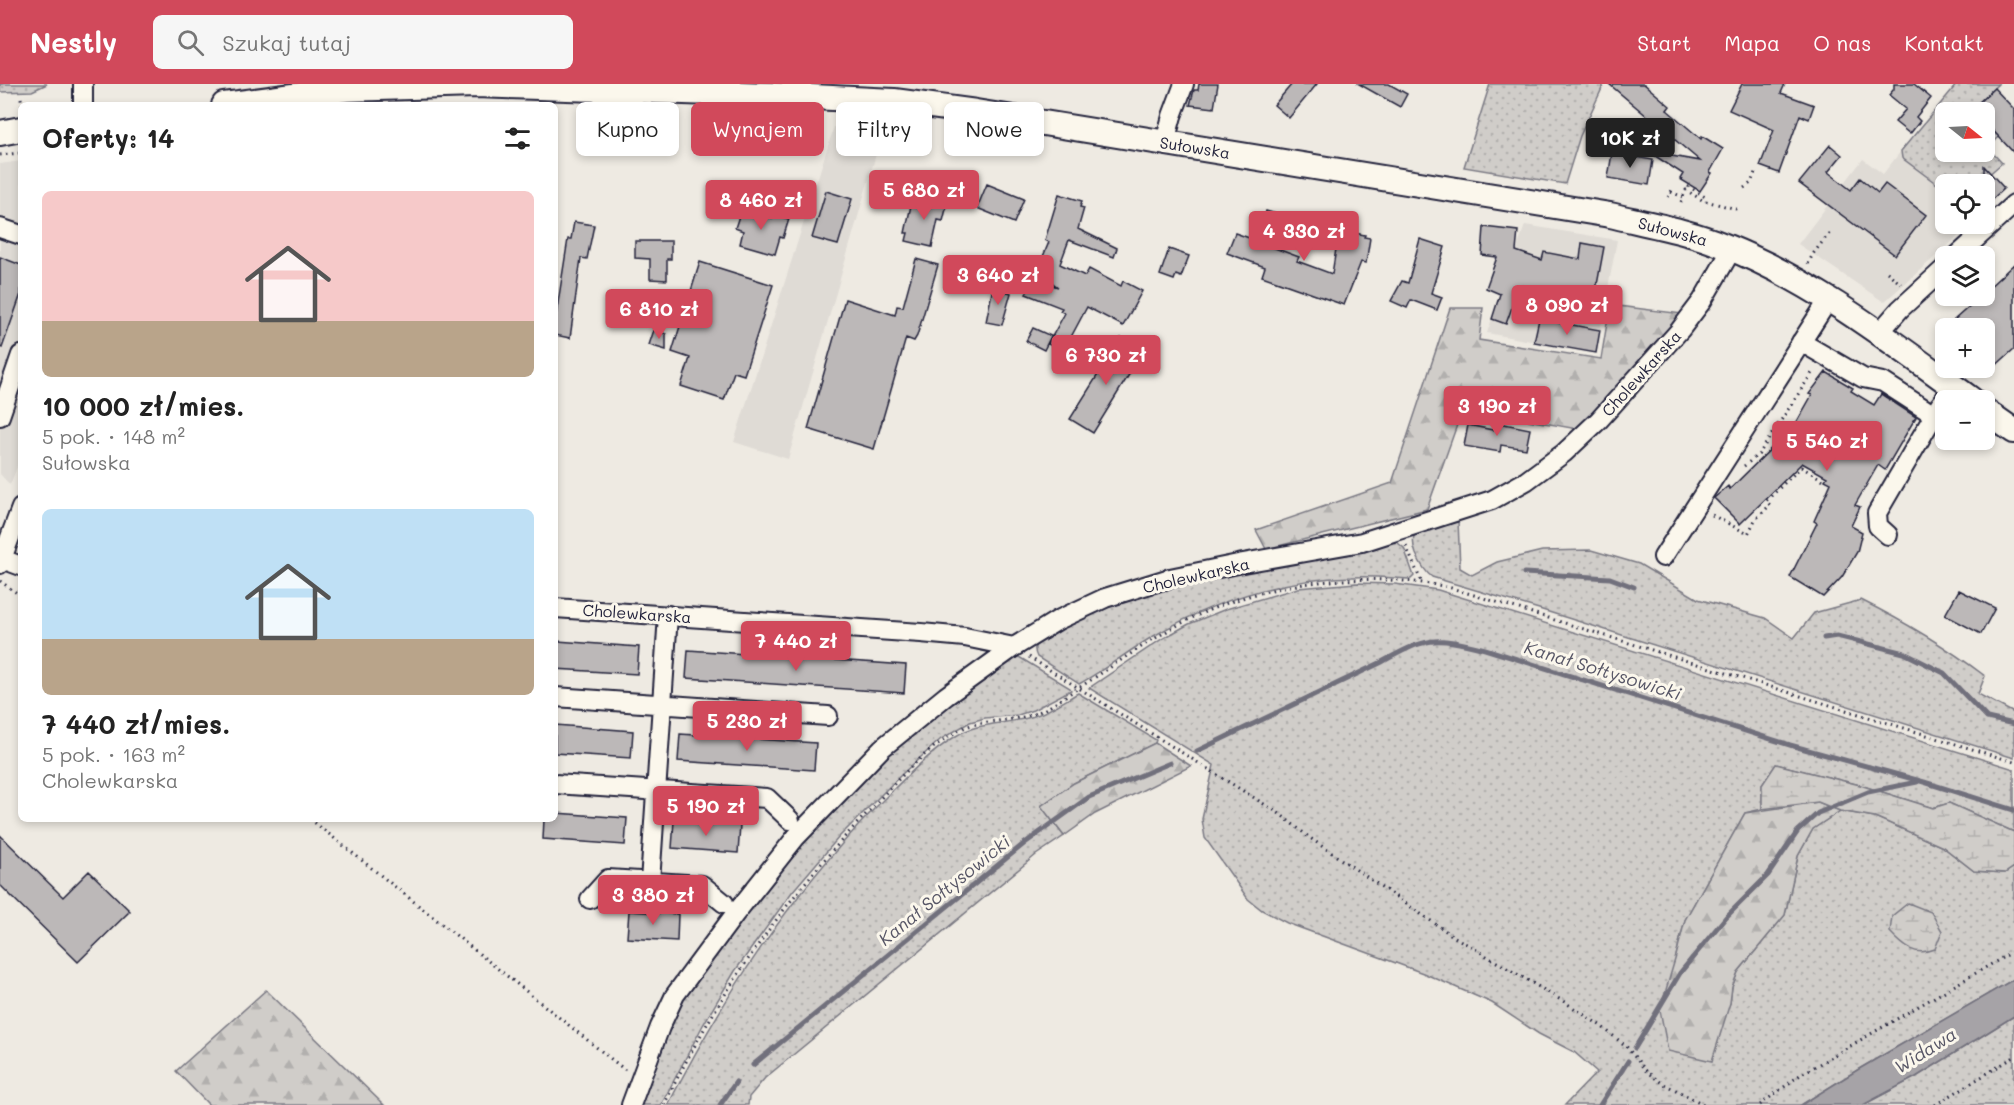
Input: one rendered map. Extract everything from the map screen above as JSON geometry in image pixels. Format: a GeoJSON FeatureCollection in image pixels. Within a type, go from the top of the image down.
{"type":"FeatureCollection","features":[{"type":"Feature","properties":{"kind":"main road","name":"Sułowska"},"geometry":{"type":"LineString","coordinates":[[247,102],[346,89],[476,85],[748,94],[849,92],[1610,215],[1681,231],[1771,266],[1829,298],[1957,390]]}},
{"type":"Feature","properties":{"kind":"main road"},"geometry":{"type":"LineString","coordinates":[[0,133],[18,130]]}},
{"type":"Feature","properties":{"kind":"main road"},"geometry":{"type":"LineString","coordinates":[[1995,418],[2014,431]]}},
{"type":"Feature","properties":{"kind":"street"},"geometry":{"type":"LineString","coordinates":[[83,84],[83,102]]}},
{"type":"Feature","properties":{"kind":"street"},"geometry":{"type":"LineString","coordinates":[[1165,142],[1184,84]]}},
{"type":"Feature","properties":{"kind":"street"},"geometry":{"type":"LineString","coordinates":[[1968,246],[2014,204]]}},
{"type":"Feature","properties":{"kind":"street"},"geometry":{"type":"LineString","coordinates":[[0,228],[18,234]]}},
{"type":"Feature","properties":{"kind":"street","name":"Cholewkarska"},"geometry":{"type":"LineString","coordinates":[[558,608],[943,635],[996,642],[1014,647],[1058,620],[1106,598],[1170,578],[1243,562],[1362,542],[1402,530],[1492,500],[1526,481],[1564,453],[1599,420],[1680,330],[1702,301],[1732,249]]}},
{"type":"Feature","properties":{"kind":"street"},"geometry":{"type":"LineString","coordinates":[[1879,333],[1900,309],[1935,277]]}},
{"type":"Feature","properties":{"kind":"street"},"geometry":{"type":"LineString","coordinates":[[1663,557],[1829,298]]}},
{"type":"Feature","properties":{"kind":"street"},"geometry":{"type":"LineString","coordinates":[[1801,342],[1863,378],[1883,382],[1934,415],[1877,513],[1878,526],[1888,535]]}},
{"type":"Feature","properties":{"kind":"street"},"geometry":{"type":"LineString","coordinates":[[0,416],[18,364]]}},
{"type":"Feature","properties":{"kind":"street"},"geometry":{"type":"LineString","coordinates":[[18,516],[1,562],[18,565]]}},
{"type":"Feature","properties":{"kind":"street"},"geometry":{"type":"LineString","coordinates":[[650,882],[668,615]]}},
{"type":"Feature","properties":{"kind":"street"},"geometry":{"type":"LineString","coordinates":[[631,1105],[660,1027],[675,995],[796,837],[882,748],[946,696],[1014,647]]}},
{"type":"Feature","properties":{"kind":"street"},"geometry":{"type":"LineString","coordinates":[[558,697],[828,716]]}},
{"type":"Feature","properties":{"kind":"street"},"geometry":{"type":"LineString","coordinates":[[558,784],[767,798],[790,820]]}},
{"type":"Feature","properties":{"kind":"street"},"geometry":{"type":"LineString","coordinates":[[590,899],[608,879],[702,885],[724,903]]}},
{"type":"Feature","properties":{"kind":"path"},"geometry":{"type":"LineString","coordinates":[[21,98],[22,102]]}},
{"type":"Feature","properties":{"kind":"path"},"geometry":{"type":"LineString","coordinates":[[0,155],[18,153]]}},
{"type":"Feature","properties":{"kind":"path"},"geometry":{"type":"LineString","coordinates":[[1744,188],[1750,183],[1756,170]]}},
{"type":"Feature","properties":{"kind":"path"},"geometry":{"type":"LineString","coordinates":[[1668,197],[1674,187]]}},
{"type":"Feature","properties":{"kind":"path"},"geometry":{"type":"LineString","coordinates":[[1671,192],[1682,200],[1688,187],[1705,197],[1706,201],[1740,210]]}},
{"type":"Feature","properties":{"kind":"path"},"geometry":{"type":"LineString","coordinates":[[1808,264],[1831,231]]}},
{"type":"Feature","properties":{"kind":"path"},"geometry":{"type":"LineString","coordinates":[[1887,272],[1905,287]]}},
{"type":"Feature","properties":{"kind":"path"},"geometry":{"type":"LineString","coordinates":[[1742,467],[1759,454],[1819,362]]}},
{"type":"Feature","properties":{"kind":"path"},"geometry":{"type":"LineString","coordinates":[[1711,514],[1748,534],[1755,520],[1770,505],[1766,501],[1801,467],[1827,482]]}},
{"type":"Feature","properties":{"kind":"path"},"geometry":{"type":"LineString","coordinates":[[1402,530],[1410,558],[1421,582]]}},
{"type":"Feature","properties":{"kind":"path"},"geometry":{"type":"LineString","coordinates":[[664,1105],[702,1033],[780,913],[844,837],[903,774],[944,740],[969,726],[1034,714],[1205,612],[1238,600],[1296,585],[1360,579],[1421,582],[1488,597],[2014,762]]}},
{"type":"Feature","properties":{"kind":"path"},"geometry":{"type":"LineString","coordinates":[[0,581],[18,594]]}},
{"type":"Feature","properties":{"kind":"path"},"geometry":{"type":"LineString","coordinates":[[1014,647],[1280,814],[1310,838],[1453,936],[1571,1006],[1626,1046],[1647,1072],[1705,1105]]}},
{"type":"Feature","properties":{"kind":"path"},"geometry":{"type":"LineString","coordinates":[[314,822],[622,1068]]}},
{"type":"Feature","properties":{"kind":"path"},"geometry":{"type":"LineString","coordinates":[[1760,1105],[1800,1074],[2014,951]]}},
{"type":"Feature","properties":{"kind":"path"},"geometry":{"type":"LineString","coordinates":[[1935,1105],[2014,1057]]}},
{"type":"Feature","properties":{"kind":"shaded area"},"geometry":{"type":"Polygon","coordinates":[[[834,127],[836,127],[836,156],[875,156],[788,459],[734,442],[834,127]]]}},
{"type":"Feature","properties":{"kind":"shaded area"},"geometry":{"type":"Polygon","coordinates":[[[1901,151],[1902,158],[1935,183],[1935,234],[1961,234],[1947,246],[1935,246],[1935,257],[1884,302],[1798,244],[1863,159],[1883,174],[1901,151]]]}},
{"type":"Feature","properties":{"kind":"shaded area"},"geometry":{"type":"Polygon","coordinates":[[[18,161],[18,465],[10,485],[0,474],[0,164],[18,161]]]}},
{"type":"Feature","properties":{"kind":"shaded area"},"geometry":{"type":"Polygon","coordinates":[[[1525,225],[1617,240],[1596,353],[1487,333],[1525,225]]]}},
{"type":"Feature","properties":{"kind":"green space"},"geometry":{"type":"Polygon","coordinates":[[[0,84],[47,84],[32,91],[0,92],[0,84]]]}},
{"type":"Feature","properties":{"kind":"green space"},"geometry":{"type":"Polygon","coordinates":[[[1490,84],[1604,84],[1580,136],[1565,184],[1464,167],[1490,84]]]}},
{"type":"Feature","properties":{"kind":"green space"},"geometry":{"type":"Polygon","coordinates":[[[1957,84],[1998,84],[1979,102],[1942,102],[1957,84]]]}},
{"type":"Feature","properties":{"kind":"green space"},"geometry":{"type":"Polygon","coordinates":[[[1935,110],[1935,162],[1995,162],[1995,156],[2002,163],[1989,174],[1935,174],[1935,183],[1902,158],[1901,151],[1935,110]]]}},
{"type":"Feature","properties":{"kind":"green space"},"geometry":{"type":"Polygon","coordinates":[[[1610,305],[1683,314],[1577,429],[1463,408],[1427,509],[1266,549],[1256,530],[1392,483],[1450,308],[1483,308],[1479,340],[1601,359],[1610,305]]]}},
{"type":"Feature","properties":{"kind":"green space"},"geometry":{"type":"Polygon","coordinates":[[[1458,521],[1460,568],[1472,575],[1497,562],[1542,551],[1591,550],[1639,564],[1698,599],[1765,618],[1794,638],[1814,613],[1861,600],[1925,635],[1985,676],[1978,694],[2014,713],[2014,758],[1432,577],[1422,567],[1416,554],[1413,544],[1414,536],[1424,527],[1458,521]]]}},
{"type":"Feature","properties":{"kind":"green space"},"geometry":{"type":"Polygon","coordinates":[[[1393,539],[1404,548],[1414,576],[1411,579],[1367,577],[1326,579],[1299,582],[1248,594],[1175,624],[1079,684],[1037,657],[1035,651],[1040,637],[1111,601],[1246,567],[1297,563],[1393,539]]]}},
{"type":"Feature","properties":{"kind":"green space"},"geometry":{"type":"Polygon","coordinates":[[[1356,583],[1395,584],[1438,590],[2014,769],[2014,832],[1949,803],[1933,808],[1860,785],[1776,764],[1762,785],[1762,809],[1745,813],[1685,920],[1676,956],[1730,1003],[1732,987],[1738,972],[1785,915],[1798,856],[1813,829],[1840,811],[1875,817],[1910,832],[1943,847],[1974,871],[2005,873],[2014,867],[2014,979],[1801,1105],[1565,1105],[1597,1072],[1574,1052],[1539,1034],[1492,1003],[1423,973],[1287,923],[1262,910],[1248,899],[1205,838],[1202,819],[1214,765],[1089,688],[1162,639],[1189,624],[1226,609],[1298,588],[1356,583]]]}},
{"type":"Feature","properties":{"kind":"green space"},"geometry":{"type":"Polygon","coordinates":[[[1009,656],[1019,657],[1071,690],[1033,710],[1018,715],[970,722],[941,739],[902,774],[839,837],[792,892],[735,971],[703,1025],[661,1105],[638,1105],[678,1006],[737,919],[858,778],[1009,656]]]}},
{"type":"Feature","properties":{"kind":"green space"},"geometry":{"type":"Polygon","coordinates":[[[1078,693],[1156,740],[1155,743],[1074,783],[1041,806],[1064,836],[1036,855],[765,1078],[749,1097],[748,1105],[668,1105],[689,1064],[735,986],[760,949],[814,876],[875,808],[934,752],[956,736],[984,725],[1034,716],[1078,693]]]}},
{"type":"Feature","properties":{"kind":"green space"},"geometry":{"type":"Polygon","coordinates":[[[1155,743],[1191,766],[1095,814],[1064,836],[1041,806],[1074,783],[1155,743]]]}},
{"type":"Feature","properties":{"kind":"green space"},"geometry":{"type":"Polygon","coordinates":[[[1776,764],[1860,785],[1933,808],[1949,803],[2014,832],[2014,867],[2005,873],[1974,871],[1943,847],[1875,817],[1840,811],[1818,802],[1762,809],[1762,785],[1776,764]]]}},
{"type":"Feature","properties":{"kind":"green space"},"geometry":{"type":"Polygon","coordinates":[[[1818,802],[1840,811],[1813,829],[1798,856],[1785,915],[1738,972],[1712,1061],[1668,1051],[1660,1010],[1685,920],[1745,813],[1818,802]]]}},
{"type":"Feature","properties":{"kind":"green space"},"geometry":{"type":"Polygon","coordinates":[[[1908,903],[1931,912],[1942,931],[1935,949],[1922,952],[1910,949],[1890,932],[1892,916],[1908,903]]]}},
{"type":"Feature","properties":{"kind":"green space"},"geometry":{"type":"Polygon","coordinates":[[[266,990],[384,1105],[209,1105],[176,1071],[266,990]]]}},
{"type":"Feature","properties":{"kind":"green space"},"geometry":{"type":"Polygon","coordinates":[[[2014,1016],[2014,1105],[1863,1105],[1916,1077],[2014,1016]]]}},
{"type":"Feature","properties":{"kind":"water","name":"Widawa"},"geometry":{"type":"Polygon","coordinates":[[[2014,979],[2014,1016],[1916,1077],[1863,1105],[1801,1105],[1859,1069],[2014,979]]]}},
{"type":"Feature","properties":{"kind":"building"},"geometry":{"type":"Polygon","coordinates":[[[1199,84],[1218,84],[1214,108],[1190,105],[1194,90],[1198,90],[1199,84]]]}},
{"type":"Feature","properties":{"kind":"building"},"geometry":{"type":"Polygon","coordinates":[[[1292,84],[1317,84],[1289,118],[1274,105],[1292,84]]]}},
{"type":"Feature","properties":{"kind":"building"},"geometry":{"type":"Polygon","coordinates":[[[1359,84],[1389,84],[1407,94],[1400,107],[1359,84]]]}},
{"type":"Feature","properties":{"kind":"building"},"geometry":{"type":"Polygon","coordinates":[[[1609,84],[1644,84],[1670,106],[1667,110],[1701,139],[1702,136],[1723,149],[1710,172],[1712,173],[1700,191],[1680,179],[1683,174],[1649,152],[1700,161],[1609,84]]]}},
{"type":"Feature","properties":{"kind":"building"},"geometry":{"type":"Polygon","coordinates":[[[1742,84],[1785,84],[1781,93],[1814,105],[1809,119],[1800,115],[1779,173],[1760,166],[1774,130],[1729,110],[1742,84]]]}},
{"type":"Feature","properties":{"kind":"building"},"geometry":{"type":"Polygon","coordinates":[[[1894,84],[1914,84],[1931,98],[1916,117],[1920,121],[1910,134],[1895,122],[1906,109],[1889,95],[1894,89],[1894,84]]]}},
{"type":"Feature","properties":{"kind":"building"},"geometry":{"type":"Polygon","coordinates":[[[1994,88],[2014,109],[2014,153],[1995,133],[1995,102],[1979,102],[1994,88]]]}},
{"type":"Feature","properties":{"kind":"building"},"geometry":{"type":"Polygon","coordinates":[[[1830,145],[1842,155],[1828,172],[1851,190],[1860,178],[1878,193],[1885,184],[1926,215],[1895,255],[1799,183],[1830,145]]]}},
{"type":"Feature","properties":{"kind":"building"},"geometry":{"type":"Polygon","coordinates":[[[1612,153],[1653,160],[1649,185],[1608,178],[1612,153]]]}},
{"type":"Feature","properties":{"kind":"building"},"geometry":{"type":"Polygon","coordinates":[[[1984,166],[1991,174],[1984,174],[1984,166]]]}},
{"type":"Feature","properties":{"kind":"building"},"geometry":{"type":"Polygon","coordinates":[[[1995,178],[2004,188],[1995,197],[1995,178]]]}},
{"type":"Feature","properties":{"kind":"building"},"geometry":{"type":"Polygon","coordinates":[[[987,184],[1024,199],[1014,223],[977,208],[987,184]]]}},
{"type":"Feature","properties":{"kind":"building"},"geometry":{"type":"Polygon","coordinates":[[[826,191],[852,199],[838,245],[812,238],[826,191]]]}},
{"type":"Feature","properties":{"kind":"building"},"geometry":{"type":"Polygon","coordinates":[[[1059,194],[1082,201],[1080,207],[1084,208],[1078,229],[1117,248],[1114,257],[1069,240],[1060,264],[1085,276],[1089,269],[1121,286],[1123,281],[1142,291],[1123,326],[1087,307],[1063,352],[1048,344],[1065,313],[1060,311],[1062,308],[1026,294],[1033,279],[1058,287],[1037,271],[1049,242],[1045,240],[1059,194]]]}},
{"type":"Feature","properties":{"kind":"building"},"geometry":{"type":"Polygon","coordinates":[[[913,196],[947,205],[943,221],[938,220],[932,247],[906,241],[908,233],[905,233],[913,196]]]}},
{"type":"Feature","properties":{"kind":"building"},"geometry":{"type":"Polygon","coordinates":[[[741,210],[773,218],[774,215],[789,219],[775,254],[740,244],[743,231],[735,228],[741,210]]]}},
{"type":"Feature","properties":{"kind":"building"},"geometry":{"type":"Polygon","coordinates":[[[1266,211],[1280,215],[1272,247],[1299,257],[1297,261],[1332,274],[1339,230],[1370,238],[1366,263],[1361,262],[1344,305],[1262,276],[1265,267],[1227,253],[1235,233],[1258,241],[1266,211]]]}},
{"type":"Feature","properties":{"kind":"building"},"geometry":{"type":"Polygon","coordinates":[[[574,222],[594,225],[587,259],[581,258],[570,338],[558,336],[558,303],[568,239],[571,239],[574,222]]]}},
{"type":"Feature","properties":{"kind":"building"},"geometry":{"type":"Polygon","coordinates":[[[1484,227],[1518,231],[1516,251],[1542,260],[1544,252],[1580,259],[1582,243],[1604,247],[1594,301],[1520,285],[1506,324],[1492,319],[1500,294],[1486,288],[1497,257],[1482,255],[1484,227]]]}},
{"type":"Feature","properties":{"kind":"building"},"geometry":{"type":"Polygon","coordinates":[[[1420,239],[1445,247],[1431,293],[1442,297],[1437,310],[1411,300],[1407,308],[1391,301],[1402,281],[1408,283],[1420,239]]]}},
{"type":"Feature","properties":{"kind":"building"},"geometry":{"type":"Polygon","coordinates":[[[635,241],[671,241],[671,259],[667,259],[667,280],[650,279],[650,259],[635,258],[635,241]]]}},
{"type":"Feature","properties":{"kind":"building"},"geometry":{"type":"Polygon","coordinates":[[[1169,249],[1189,256],[1181,277],[1176,275],[1174,280],[1160,275],[1169,249]]]}},
{"type":"Feature","properties":{"kind":"building"},"geometry":{"type":"Polygon","coordinates":[[[0,257],[18,264],[18,303],[2,348],[0,347],[0,257]]]}},
{"type":"Feature","properties":{"kind":"building"},"geometry":{"type":"Polygon","coordinates":[[[916,259],[938,265],[917,336],[914,341],[906,338],[874,449],[808,429],[845,299],[895,315],[897,306],[903,307],[916,259]]]}},
{"type":"Feature","properties":{"kind":"building"},"geometry":{"type":"Polygon","coordinates":[[[700,262],[773,285],[744,375],[734,372],[724,400],[681,386],[690,358],[672,352],[700,262]]]}},
{"type":"Feature","properties":{"kind":"building"},"geometry":{"type":"Polygon","coordinates":[[[2014,264],[2014,349],[1995,366],[1995,318],[1956,318],[1970,306],[1995,306],[1995,282],[2014,264]]]}},
{"type":"Feature","properties":{"kind":"building"},"geometry":{"type":"Polygon","coordinates":[[[993,287],[1011,293],[1002,325],[986,322],[993,287]]]}},
{"type":"Feature","properties":{"kind":"building"},"geometry":{"type":"Polygon","coordinates":[[[1539,319],[1600,330],[1596,353],[1534,342],[1539,319]]]}},
{"type":"Feature","properties":{"kind":"building"},"geometry":{"type":"Polygon","coordinates":[[[1033,328],[1051,336],[1044,350],[1026,341],[1033,328]]]}},
{"type":"Feature","properties":{"kind":"building"},"geometry":{"type":"Polygon","coordinates":[[[654,330],[666,334],[666,350],[649,345],[654,330]]]}},
{"type":"Feature","properties":{"kind":"building"},"geometry":{"type":"Polygon","coordinates":[[[1121,338],[1141,350],[1128,371],[1130,373],[1093,433],[1070,419],[1121,338]]]}},
{"type":"Feature","properties":{"kind":"building"},"geometry":{"type":"Polygon","coordinates":[[[1826,372],[1853,388],[1851,391],[1874,405],[1881,394],[1916,417],[1885,470],[1878,465],[1855,505],[1860,507],[1851,526],[1862,532],[1857,552],[1842,577],[1823,597],[1790,577],[1817,523],[1814,521],[1831,483],[1825,480],[1827,477],[1802,463],[1740,524],[1714,498],[1728,486],[1730,489],[1795,425],[1812,395],[1809,394],[1826,372]]]}},
{"type":"Feature","properties":{"kind":"building"},"geometry":{"type":"Polygon","coordinates":[[[1494,422],[1530,429],[1526,449],[1501,445],[1500,452],[1464,446],[1468,425],[1493,430],[1494,422]]]}},
{"type":"Feature","properties":{"kind":"building"},"geometry":{"type":"Polygon","coordinates":[[[1959,590],[1995,608],[1981,634],[1945,615],[1959,590]]]}},
{"type":"Feature","properties":{"kind":"building"},"geometry":{"type":"Polygon","coordinates":[[[558,641],[639,647],[637,674],[558,669],[558,641]]]}},
{"type":"Feature","properties":{"kind":"building"},"geometry":{"type":"Polygon","coordinates":[[[688,650],[906,665],[904,693],[686,678],[688,650]]]}},
{"type":"Feature","properties":{"kind":"building"},"geometry":{"type":"Polygon","coordinates":[[[558,725],[633,731],[631,758],[558,753],[558,725]]]}},
{"type":"Feature","properties":{"kind":"building"},"geometry":{"type":"Polygon","coordinates":[[[680,734],[816,743],[814,770],[678,761],[680,734]]]}},
{"type":"Feature","properties":{"kind":"building"},"geometry":{"type":"Polygon","coordinates":[[[558,813],[627,818],[625,845],[543,839],[544,822],[558,822],[558,813]]]}},
{"type":"Feature","properties":{"kind":"building"},"geometry":{"type":"Polygon","coordinates":[[[674,821],[740,825],[738,853],[672,848],[674,821]]]}},
{"type":"Feature","properties":{"kind":"building"},"geometry":{"type":"Polygon","coordinates":[[[0,835],[63,897],[89,871],[130,911],[78,962],[0,885],[0,835]]]}},
{"type":"Feature","properties":{"kind":"building"},"geometry":{"type":"Polygon","coordinates":[[[629,911],[678,914],[677,941],[627,938],[629,911]]]}},
{"type":"Feature","properties":{"kind":"waterway"},"geometry":{"type":"LineString","coordinates":[[1524,573],[1610,578],[1634,587]]}},
{"type":"Feature","properties":{"kind":"waterway"},"geometry":{"type":"LineString","coordinates":[[1824,638],[1837,636],[1904,653],[1944,673],[1987,718],[2014,724]]}},
{"type":"Feature","properties":{"kind":"waterway","name":"Kanał Sołtysowicki"},"geometry":{"type":"LineString","coordinates":[[1197,751],[1409,648],[1431,641],[1441,641],[1485,649],[1790,745],[1924,782],[2014,810]]}},
{"type":"Feature","properties":{"kind":"waterway","name":"Kanał Sołtysowicki"},"geometry":{"type":"LineString","coordinates":[[753,1065],[1025,843],[1089,797],[1170,763]]}},
{"type":"Feature","properties":{"kind":"waterway"},"geometry":{"type":"LineString","coordinates":[[1635,1048],[1680,973],[1726,917],[1768,875],[1798,831],[1818,813],[1868,792],[1917,782]]}},
{"type":"Feature","properties":{"kind":"waterway"},"geometry":{"type":"LineString","coordinates":[[1600,1105],[1628,1061]]}},
{"type":"Feature","properties":{"kind":"waterway","name":"Kanał Sołtysowicki"},"geometry":{"type":"LineString","coordinates":[[720,1105],[736,1082]]}}]}
